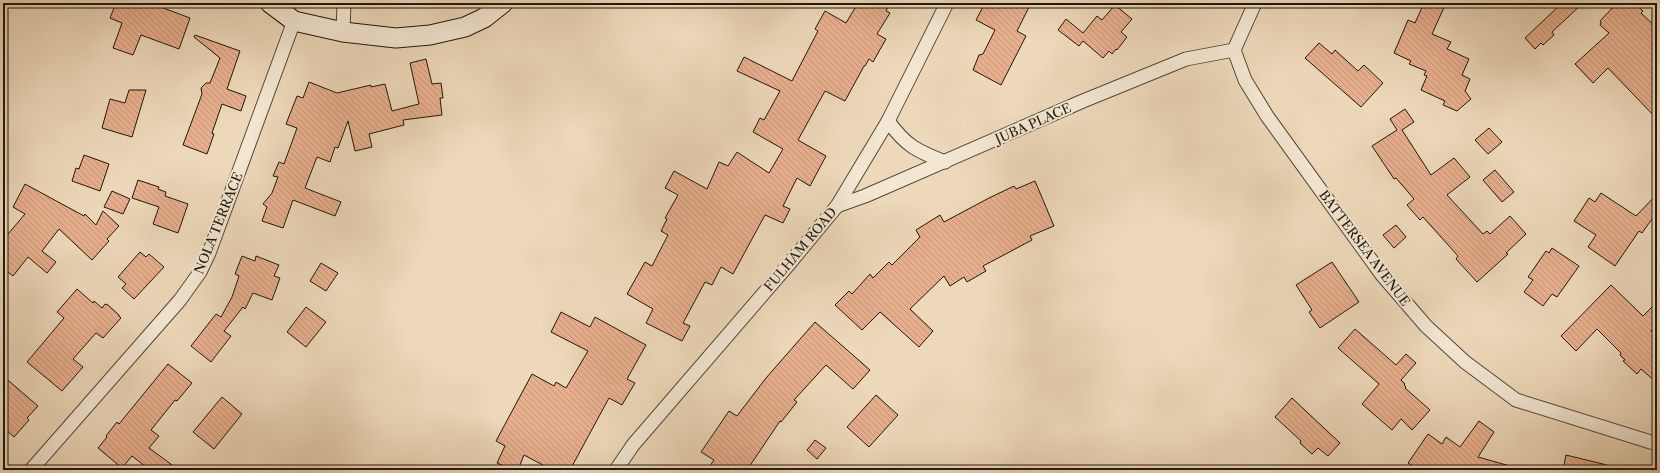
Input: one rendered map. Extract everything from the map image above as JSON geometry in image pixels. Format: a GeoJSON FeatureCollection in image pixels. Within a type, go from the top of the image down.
{"type":"FeatureCollection","features":[{"type":"Feature","properties":{"kind":"main road"},"geometry":{"type":"LineString","coordinates":[[270,3],[294,21],[343,32],[396,38],[430,35],[465,28],[484,18],[503,3]]}},
{"type":"Feature","properties":{"kind":"street"},"geometry":{"type":"LineString","coordinates":[[343,32],[344,3]]}},
{"type":"Feature","properties":{"kind":"street","name":"FULHAM ROAD"},"geometry":{"type":"LineString","coordinates":[[616,470],[633,445],[837,206],[888,121],[947,3]]}},
{"type":"Feature","properties":{"kind":"street"},"geometry":{"type":"LineString","coordinates":[[1234,50],[1255,3]]}},
{"type":"Feature","properties":{"kind":"street","name":"NOLA TERRACE"},"geometry":{"type":"LineString","coordinates":[[31,470],[180,300],[200,272],[209,252],[294,21]]}},
{"type":"Feature","properties":{"kind":"street","name":"JUBA PLACE"},"geometry":{"type":"LineString","coordinates":[[837,206],[866,196],[1083,101],[1186,60],[1234,50]]}},
{"type":"Feature","properties":{"kind":"street","name":"BATTERSEA AVENUE"},"geometry":{"type":"LineString","coordinates":[[1234,50],[1245,80],[1267,116],[1382,275],[1426,326],[1465,362],[1516,400],[1657,444]]}},
{"type":"Feature","properties":{"kind":"street"},"geometry":{"type":"LineString","coordinates":[[888,121],[906,143],[918,151],[945,162]]}},
{"type":"Feature","properties":{"kind":"building"},"geometry":{"type":"Polygon","coordinates":[[[116,3],[150,3],[190,18],[179,49],[141,35],[133,55],[113,48],[122,23],[110,18],[116,3]]]}},
{"type":"Feature","properties":{"kind":"building"},"geometry":{"type":"Polygon","coordinates":[[[858,3],[890,3],[886,11],[890,13],[877,34],[886,39],[873,62],[869,59],[864,66],[845,101],[825,91],[798,140],[826,156],[810,186],[797,178],[783,206],[790,209],[783,223],[765,215],[733,274],[721,267],[712,285],[705,282],[683,323],[690,326],[682,341],[646,323],[653,309],[627,294],[645,262],[652,266],[668,235],[661,231],[667,219],[665,218],[678,195],[665,188],[674,171],[707,189],[719,162],[728,166],[737,152],[769,173],[783,149],[753,132],[760,118],[764,120],[780,91],[737,71],[744,57],[792,81],[818,31],[815,29],[825,11],[846,23],[858,3]]]}},
{"type":"Feature","properties":{"kind":"building"},"geometry":{"type":"Polygon","coordinates":[[[985,3],[1031,3],[1017,31],[1026,36],[1001,85],[973,70],[979,55],[983,54],[995,30],[976,20],[985,3]]]}},
{"type":"Feature","properties":{"kind":"building"},"geometry":{"type":"Polygon","coordinates":[[[1424,3],[1446,3],[1432,34],[1451,42],[1447,49],[1469,59],[1462,75],[1470,79],[1465,91],[1471,99],[1457,111],[1443,105],[1445,101],[1421,90],[1427,76],[1424,75],[1426,71],[1409,64],[1411,61],[1394,53],[1408,20],[1415,23],[1424,3]]]}},
{"type":"Feature","properties":{"kind":"building"},"geometry":{"type":"Polygon","coordinates":[[[1562,3],[1583,3],[1552,32],[1554,35],[1543,45],[1541,43],[1535,49],[1525,38],[1562,3]]]}},
{"type":"Feature","properties":{"kind":"building"},"geometry":{"type":"Polygon","coordinates":[[[1617,3],[1634,3],[1643,11],[1641,13],[1657,28],[1657,119],[1608,68],[1593,83],[1575,64],[1609,33],[1600,25],[1600,21],[1617,3]]]}},
{"type":"Feature","properties":{"kind":"building"},"geometry":{"type":"Polygon","coordinates":[[[1115,5],[1132,19],[1121,32],[1127,37],[1117,50],[1116,49],[1112,54],[1109,51],[1103,58],[1083,41],[1079,46],[1058,30],[1066,19],[1083,33],[1097,16],[1102,20],[1115,5]]]}},
{"type":"Feature","properties":{"kind":"building"},"geometry":{"type":"Polygon","coordinates":[[[195,35],[240,51],[227,89],[246,96],[241,111],[222,104],[212,133],[214,134],[207,154],[183,145],[202,94],[201,88],[206,83],[210,83],[220,58],[194,37],[195,35]]]}},
{"type":"Feature","properties":{"kind":"building"},"geometry":{"type":"Polygon","coordinates":[[[1319,43],[1332,54],[1335,50],[1358,71],[1364,65],[1383,83],[1361,107],[1305,58],[1319,43]]]}},
{"type":"Feature","properties":{"kind":"building"},"geometry":{"type":"Polygon","coordinates":[[[426,59],[432,84],[441,83],[443,98],[440,98],[442,115],[403,120],[404,125],[369,134],[372,147],[355,151],[348,121],[338,148],[335,147],[330,162],[317,157],[305,188],[341,202],[335,216],[293,200],[283,228],[262,221],[267,207],[263,204],[272,193],[278,177],[273,176],[279,162],[284,164],[297,128],[286,124],[297,96],[303,98],[309,82],[337,93],[371,85],[371,87],[385,84],[392,111],[419,104],[410,63],[426,59]]]}},
{"type":"Feature","properties":{"kind":"building"},"geometry":{"type":"Polygon","coordinates":[[[129,90],[146,90],[132,137],[102,128],[110,99],[125,103],[129,90]]]}},
{"type":"Feature","properties":{"kind":"building"},"geometry":{"type":"Polygon","coordinates":[[[1405,109],[1414,122],[1402,130],[1431,175],[1454,158],[1470,177],[1447,195],[1483,234],[1487,231],[1490,234],[1510,216],[1526,234],[1506,253],[1508,254],[1477,282],[1456,259],[1458,256],[1423,217],[1420,220],[1407,205],[1414,199],[1396,178],[1394,179],[1372,146],[1397,130],[1390,119],[1405,109]]]}},
{"type":"Feature","properties":{"kind":"building"},"geometry":{"type":"Polygon","coordinates":[[[1489,128],[1502,142],[1488,154],[1475,140],[1489,128]]]}},
{"type":"Feature","properties":{"kind":"building"},"geometry":{"type":"Polygon","coordinates":[[[84,155],[109,164],[100,191],[72,181],[76,168],[79,169],[84,155]]]}},
{"type":"Feature","properties":{"kind":"building"},"geometry":{"type":"Polygon","coordinates":[[[1495,170],[1514,192],[1502,202],[1483,180],[1495,170]]]}},
{"type":"Feature","properties":{"kind":"building"},"geometry":{"type":"Polygon","coordinates":[[[138,180],[159,187],[158,189],[166,192],[165,196],[188,204],[178,233],[153,224],[159,207],[132,198],[138,180]]]}},
{"type":"Feature","properties":{"kind":"building"},"geometry":{"type":"Polygon","coordinates":[[[1035,181],[1054,226],[1030,236],[1032,240],[983,266],[986,271],[967,282],[964,277],[950,286],[944,276],[910,309],[933,331],[919,347],[880,312],[862,330],[835,305],[849,291],[852,294],[870,274],[873,278],[889,262],[892,265],[920,237],[916,230],[940,215],[944,222],[1014,186],[1016,189],[1035,181]]]}},
{"type":"Feature","properties":{"kind":"building"},"geometry":{"type":"Polygon","coordinates":[[[25,184],[84,216],[85,214],[96,225],[103,211],[119,226],[107,239],[109,241],[92,260],[59,229],[42,251],[56,262],[47,273],[28,257],[13,276],[3,268],[3,240],[25,214],[13,207],[25,184]]]}},
{"type":"Feature","properties":{"kind":"building"},"geometry":{"type":"Polygon","coordinates":[[[112,191],[130,199],[123,214],[104,207],[112,191]]]}},
{"type":"Feature","properties":{"kind":"building"},"geometry":{"type":"Polygon","coordinates":[[[1601,193],[1636,216],[1657,194],[1657,212],[1642,233],[1639,231],[1615,266],[1588,247],[1596,235],[1574,221],[1589,198],[1595,202],[1601,193]]]}},
{"type":"Feature","properties":{"kind":"building"},"geometry":{"type":"Polygon","coordinates":[[[1396,225],[1406,237],[1394,248],[1383,235],[1396,225]]]}},
{"type":"Feature","properties":{"kind":"building"},"geometry":{"type":"Polygon","coordinates":[[[1552,248],[1579,266],[1557,297],[1552,294],[1543,306],[1524,292],[1533,280],[1528,277],[1546,251],[1549,253],[1552,248]]]}},
{"type":"Feature","properties":{"kind":"building"},"geometry":{"type":"Polygon","coordinates":[[[140,252],[146,257],[149,254],[164,267],[134,299],[122,288],[126,284],[118,277],[140,252]]]}},
{"type":"Feature","properties":{"kind":"building"},"geometry":{"type":"Polygon","coordinates":[[[242,256],[255,261],[256,256],[279,265],[274,276],[280,278],[272,300],[253,293],[245,309],[243,307],[224,331],[231,336],[211,362],[191,346],[216,314],[221,317],[232,297],[239,276],[235,274],[242,256]]]}},
{"type":"Feature","properties":{"kind":"building"},"geometry":{"type":"Polygon","coordinates":[[[1332,262],[1359,302],[1320,328],[1309,312],[1312,310],[1296,285],[1332,262]]]}},
{"type":"Feature","properties":{"kind":"building"},"geometry":{"type":"Polygon","coordinates":[[[321,263],[338,273],[326,291],[310,281],[321,263]]]}},
{"type":"Feature","properties":{"kind":"building"},"geometry":{"type":"Polygon","coordinates":[[[1611,285],[1643,316],[1657,302],[1657,324],[1651,331],[1657,337],[1657,383],[1641,369],[1637,374],[1623,361],[1625,360],[1620,355],[1621,353],[1597,329],[1576,351],[1561,336],[1611,285]]]}},
{"type":"Feature","properties":{"kind":"building"},"geometry":{"type":"Polygon","coordinates":[[[77,289],[93,303],[94,301],[102,308],[105,304],[108,305],[121,318],[103,338],[96,333],[73,359],[83,367],[62,391],[27,362],[64,318],[57,312],[77,289]]]}},
{"type":"Feature","properties":{"kind":"building"},"geometry":{"type":"Polygon","coordinates":[[[306,307],[326,322],[306,347],[287,332],[306,307]]]}},
{"type":"Feature","properties":{"kind":"building"},"geometry":{"type":"Polygon","coordinates":[[[561,312],[590,327],[595,317],[646,345],[627,379],[635,383],[622,405],[609,398],[570,470],[552,470],[524,455],[518,470],[513,470],[497,463],[505,446],[496,441],[532,374],[554,386],[556,382],[566,388],[588,351],[551,332],[561,312]]]}},
{"type":"Feature","properties":{"kind":"building"},"geometry":{"type":"Polygon","coordinates":[[[815,322],[870,370],[853,389],[826,365],[794,400],[797,402],[781,422],[780,421],[747,470],[707,470],[714,460],[701,452],[729,411],[737,416],[766,378],[815,322]]]}},
{"type":"Feature","properties":{"kind":"building"},"geometry":{"type":"Polygon","coordinates":[[[1355,329],[1396,365],[1406,354],[1416,363],[1401,380],[1405,384],[1405,388],[1430,410],[1412,430],[1401,419],[1392,430],[1362,404],[1379,384],[1338,348],[1355,329]]]}},
{"type":"Feature","properties":{"kind":"building"},"geometry":{"type":"Polygon","coordinates":[[[168,364],[192,383],[177,401],[175,400],[151,430],[159,436],[149,448],[179,470],[150,470],[132,456],[122,468],[98,448],[117,422],[119,424],[168,364]]]}},
{"type":"Feature","properties":{"kind":"building"},"geometry":{"type":"Polygon","coordinates":[[[3,376],[38,406],[27,418],[29,420],[14,437],[3,427],[3,376]]]}},
{"type":"Feature","properties":{"kind":"building"},"geometry":{"type":"Polygon","coordinates":[[[876,395],[898,415],[869,447],[847,427],[876,395]]]}},
{"type":"Feature","properties":{"kind":"building"},"geometry":{"type":"Polygon","coordinates":[[[222,397],[242,414],[214,449],[193,432],[222,397]]]}},
{"type":"Feature","properties":{"kind":"building"},"geometry":{"type":"Polygon","coordinates":[[[1292,398],[1340,443],[1328,456],[1318,448],[1312,454],[1300,443],[1301,441],[1275,417],[1292,398]]]}},
{"type":"Feature","properties":{"kind":"building"},"geometry":{"type":"Polygon","coordinates":[[[1479,421],[1494,432],[1478,457],[1510,466],[1509,470],[1419,470],[1408,463],[1428,434],[1442,444],[1446,437],[1460,447],[1479,421]]]}},
{"type":"Feature","properties":{"kind":"building"},"geometry":{"type":"Polygon","coordinates":[[[815,440],[826,448],[817,459],[807,450],[815,440]]]}},
{"type":"Feature","properties":{"kind":"building"},"geometry":{"type":"Polygon","coordinates":[[[1566,455],[1607,465],[1607,470],[1563,470],[1566,455]]]}}]}
